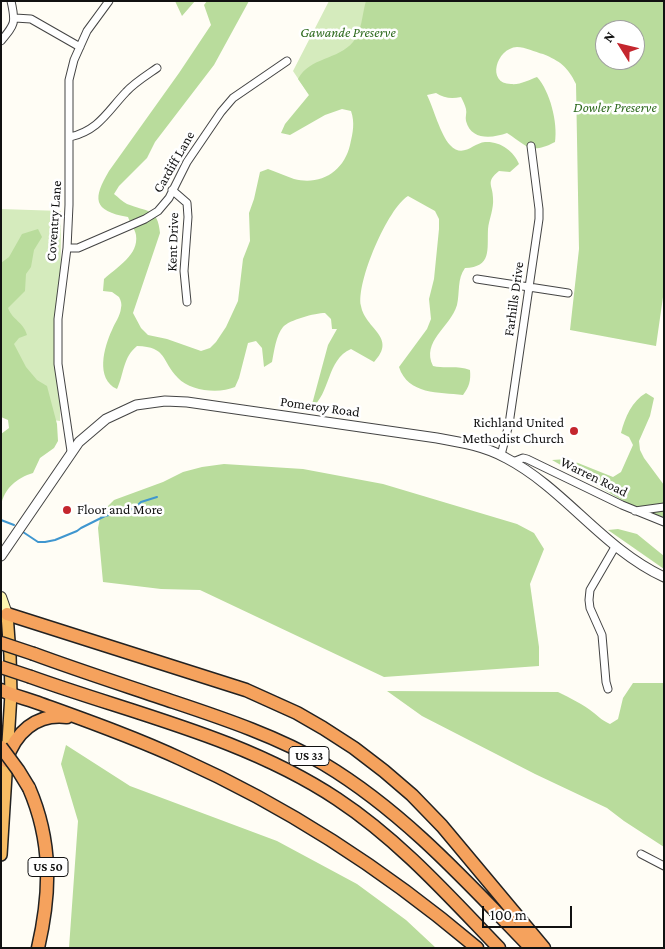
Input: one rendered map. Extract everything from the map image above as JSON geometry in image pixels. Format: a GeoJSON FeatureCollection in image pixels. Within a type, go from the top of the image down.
{"type":"FeatureCollection","features":[{"type":"Feature","properties":{"kind":"highway"},"geometry":{"type":"LineString","coordinates":[[1,855],[6,761],[6,692],[10,655],[6,614],[246,690],[323,728],[361,754],[412,795],[442,826],[544,948]]}},
{"type":"Feature","properties":{"kind":"highway","name":"US 33"},"geometry":{"type":"LineString","coordinates":[[1,643],[234,723],[294,748],[324,764],[405,823],[531,948]]}},
{"type":"Feature","properties":{"kind":"highway","name":"US 33"},"geometry":{"type":"LineString","coordinates":[[1,667],[213,738],[268,761],[322,789],[362,816],[400,847],[499,948]]}},
{"type":"Feature","properties":{"kind":"highway"},"geometry":{"type":"LineString","coordinates":[[6,692],[122,734],[247,790],[295,817],[392,879],[444,919],[477,948]]}},
{"type":"Feature","properties":{"kind":"highway"},"geometry":{"type":"LineString","coordinates":[[6,761],[10,748],[32,724],[59,716],[80,719]]}},
{"type":"Feature","properties":{"kind":"highway","name":"US 50"},"geometry":{"type":"LineString","coordinates":[[1,747],[18,770],[28,788],[36,805],[43,829],[48,859],[48,891],[38,948]]}},
{"type":"Feature","properties":{"kind":"main road"},"geometry":{"type":"LineString","coordinates":[[1,597],[6,614]]}},
{"type":"Feature","properties":{"kind":"street"},"geometry":{"type":"LineString","coordinates":[[1,41],[11,29],[15,18],[11,1]]}},
{"type":"Feature","properties":{"kind":"street","name":"Coventry Lane"},"geometry":{"type":"LineString","coordinates":[[72,452],[58,364],[58,319],[67,248],[70,137],[69,80],[74,60],[87,31],[109,1]]}},
{"type":"Feature","properties":{"kind":"street"},"geometry":{"type":"LineString","coordinates":[[15,18],[31,19],[80,47]]}},
{"type":"Feature","properties":{"kind":"street","name":"Cardiff Lane"},"geometry":{"type":"LineString","coordinates":[[67,248],[78,248],[145,219],[158,210],[169,198],[202,138],[221,112],[234,98],[287,60]]}},
{"type":"Feature","properties":{"kind":"street"},"geometry":{"type":"LineString","coordinates":[[70,137],[97,125],[127,90],[157,68]]}},
{"type":"Feature","properties":{"kind":"street","name":"Farhills Drive"},"geometry":{"type":"LineString","coordinates":[[501,455],[509,424],[540,209],[531,146]]}},
{"type":"Feature","properties":{"kind":"street","name":"Kent Drive"},"geometry":{"type":"LineString","coordinates":[[172,190],[187,203],[188,217],[184,271],[187,302]]}},
{"type":"Feature","properties":{"kind":"street"},"geometry":{"type":"LineString","coordinates":[[477,279],[568,294]]}},
{"type":"Feature","properties":{"kind":"street","name":"Pomeroy Road"},"geometry":{"type":"LineString","coordinates":[[1,556],[72,452],[90,431],[115,414],[136,405],[173,400],[444,439],[501,455],[540,481],[615,547],[638,563],[664,577]]}},
{"type":"Feature","properties":{"kind":"street","name":"Warren Road"},"geometry":{"type":"LineString","coordinates":[[513,462],[523,458],[527,459],[635,511],[664,522]]}},
{"type":"Feature","properties":{"kind":"street"},"geometry":{"type":"LineString","coordinates":[[635,511],[664,507]]}},
{"type":"Feature","properties":{"kind":"street"},"geometry":{"type":"LineString","coordinates":[[608,689],[602,635],[588,600],[590,590],[615,547]]}},
{"type":"Feature","properties":{"kind":"street"},"geometry":{"type":"LineString","coordinates":[[641,854],[664,866]]}},
{"type":"Feature","properties":{"kind":"green space"},"geometry":{"type":"Polygon","coordinates":[[[175,1],[195,1],[182,16],[175,1]]]}},
{"type":"Feature","properties":{"kind":"green space","name":"Dowler Preserve"},"geometry":{"type":"Polygon","coordinates":[[[207,1],[249,1],[214,65],[155,142],[147,158],[119,186],[114,194],[127,204],[150,212],[157,219],[159,225],[160,233],[133,313],[141,328],[148,335],[167,339],[201,351],[210,348],[226,327],[238,301],[243,259],[250,241],[249,213],[260,172],[268,169],[294,179],[313,180],[330,174],[343,162],[353,132],[351,111],[342,109],[325,115],[290,135],[281,133],[285,124],[309,95],[298,79],[310,66],[340,52],[353,42],[360,28],[366,1],[664,1],[664,290],[656,346],[570,330],[579,249],[576,84],[567,69],[559,62],[543,54],[517,47],[504,53],[499,59],[496,73],[498,78],[503,82],[514,84],[537,77],[546,90],[552,108],[556,134],[555,142],[540,148],[534,148],[524,145],[507,133],[489,137],[477,135],[469,127],[466,120],[466,109],[461,97],[448,98],[436,93],[427,95],[443,135],[455,149],[459,151],[464,150],[485,142],[496,143],[510,151],[519,164],[510,172],[499,171],[492,178],[493,202],[486,256],[480,264],[465,268],[462,272],[457,305],[449,321],[433,342],[431,349],[430,357],[433,366],[470,370],[469,384],[463,395],[435,392],[417,387],[409,383],[399,367],[427,329],[431,319],[429,299],[434,279],[439,229],[439,219],[435,211],[408,196],[400,203],[383,230],[363,280],[361,306],[368,321],[381,339],[383,346],[380,353],[374,362],[351,349],[343,354],[337,361],[322,394],[311,408],[328,345],[337,329],[332,329],[331,319],[325,313],[302,317],[286,324],[277,339],[272,362],[264,367],[262,348],[256,341],[248,343],[235,387],[213,391],[190,386],[178,378],[159,352],[147,347],[137,346],[126,360],[117,389],[110,384],[104,370],[104,354],[109,337],[120,314],[121,304],[119,297],[112,292],[103,291],[104,279],[131,255],[136,242],[136,235],[128,217],[108,211],[102,207],[98,196],[109,171],[211,25],[204,5],[207,1]]]}},
{"type":"Feature","properties":{"kind":"green space","name":"Gawande Preserve"},"geometry":{"type":"Polygon","coordinates":[[[329,1],[431,1],[309,95],[293,71],[329,1]]]}},
{"type":"Feature","properties":{"kind":"green space"},"geometry":{"type":"Polygon","coordinates":[[[1,209],[61,211],[60,421],[1,413],[1,209]]]}},
{"type":"Feature","properties":{"kind":"green space"},"geometry":{"type":"Polygon","coordinates":[[[38,229],[42,237],[34,250],[31,267],[26,274],[25,291],[8,308],[27,335],[19,338],[14,344],[26,367],[37,380],[47,386],[57,424],[58,441],[54,448],[40,458],[33,473],[17,481],[8,489],[1,506],[1,434],[9,428],[8,420],[1,417],[1,263],[9,257],[22,234],[38,229]]]}},
{"type":"Feature","properties":{"kind":"green space"},"geometry":{"type":"Polygon","coordinates":[[[646,393],[654,398],[650,416],[639,441],[640,450],[664,485],[664,517],[634,507],[552,460],[568,459],[613,477],[621,472],[633,445],[629,437],[621,433],[627,415],[633,405],[646,393]]]}},
{"type":"Feature","properties":{"kind":"green space"},"geometry":{"type":"Polygon","coordinates":[[[224,464],[303,469],[383,484],[517,524],[534,533],[544,549],[530,584],[539,647],[539,666],[384,677],[200,590],[161,589],[103,582],[98,528],[101,513],[114,500],[163,482],[183,472],[224,464]]]}},
{"type":"Feature","properties":{"kind":"green space"},"geometry":{"type":"Polygon","coordinates":[[[618,529],[637,534],[664,556],[664,569],[608,530],[618,529]]]}},
{"type":"Feature","properties":{"kind":"green space"},"geometry":{"type":"Polygon","coordinates":[[[633,683],[664,683],[664,847],[607,808],[535,774],[422,716],[387,691],[558,692],[581,704],[610,724],[618,719],[623,698],[633,683]]]}},
{"type":"Feature","properties":{"kind":"green space"},"geometry":{"type":"Polygon","coordinates":[[[66,745],[130,786],[277,841],[357,884],[406,920],[436,948],[69,948],[78,821],[61,764],[66,745]]]}},
{"type":"Feature","properties":{"kind":"waterway"},"geometry":{"type":"LineString","coordinates":[[23,532],[38,542],[55,540],[105,516],[135,508],[141,502],[157,497]]}},
{"type":"Feature","properties":{"kind":"waterway"},"geometry":{"type":"LineString","coordinates":[[1,520],[14,525]]}},
{"type":"Feature","properties":{"kind":"place","name":"Richland United Methodist Church"},"geometry":{"type":"Point","coordinates":[574,431]}},
{"type":"Feature","properties":{"kind":"place","name":"Floor and More"},"geometry":{"type":"Point","coordinates":[67,510]}}]}
